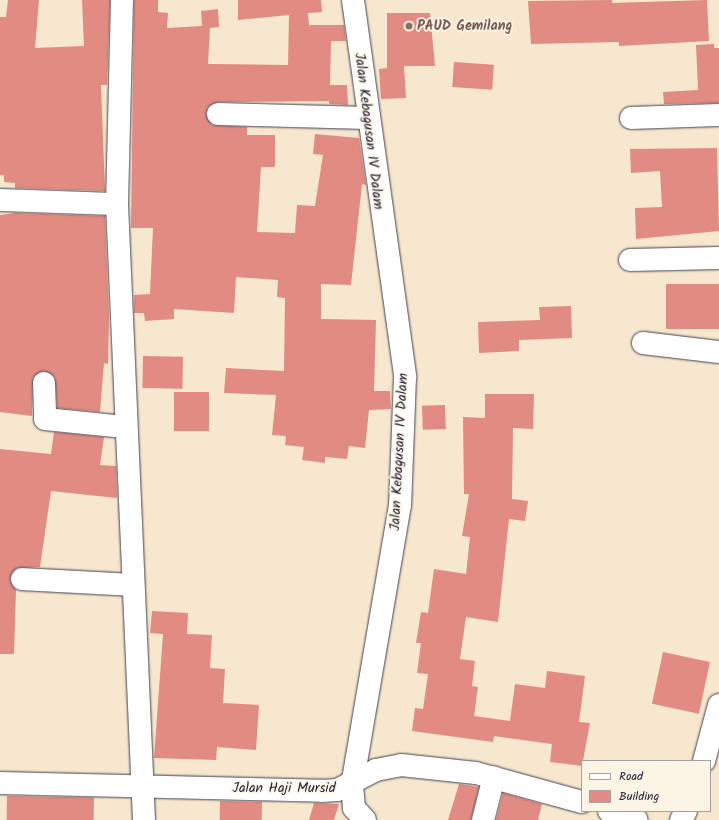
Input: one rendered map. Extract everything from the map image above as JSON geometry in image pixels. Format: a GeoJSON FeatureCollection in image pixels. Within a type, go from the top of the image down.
{"type":"FeatureCollection","features":[{"type":"Feature","properties":{"kind":"street"},"geometry":{"type":"LineString","coordinates":[[122,0],[117,204],[125,427],[144,820]]}},
{"type":"Feature","properties":{"kind":"street","name":"Jalan Kebagusan IV Dalam"},"geometry":{"type":"LineString","coordinates":[[353,0],[367,118],[405,394],[400,505],[352,785],[354,808],[365,820]]}},
{"type":"Feature","properties":{"kind":"street"},"geometry":{"type":"LineString","coordinates":[[218,114],[367,118]]}},
{"type":"Feature","properties":{"kind":"street"},"geometry":{"type":"LineString","coordinates":[[631,118],[719,115]]}},
{"type":"Feature","properties":{"kind":"street"},"geometry":{"type":"LineString","coordinates":[[0,200],[117,204]]}},
{"type":"Feature","properties":{"kind":"street"},"geometry":{"type":"LineString","coordinates":[[630,260],[719,258]]}},
{"type":"Feature","properties":{"kind":"street"},"geometry":{"type":"LineString","coordinates":[[642,343],[719,352]]}},
{"type":"Feature","properties":{"kind":"street"},"geometry":{"type":"LineString","coordinates":[[44,383],[45,418],[125,427]]}},
{"type":"Feature","properties":{"kind":"street"},"geometry":{"type":"LineString","coordinates":[[22,579],[133,585]]}},
{"type":"Feature","properties":{"kind":"street"},"geometry":{"type":"LineString","coordinates":[[704,760],[719,704]]}},
{"type":"Feature","properties":{"kind":"street","name":"Jalan Haji Mursid"},"geometry":{"type":"LineString","coordinates":[[0,783],[322,791],[352,785],[376,770],[401,764],[494,777],[581,802]]}},
{"type":"Feature","properties":{"kind":"street"},"geometry":{"type":"LineString","coordinates":[[483,820],[494,777]]}},
{"type":"Feature","properties":{"kind":"street"},"geometry":{"type":"LineString","coordinates":[[611,812],[637,820]]}},
{"type":"Feature","properties":{"kind":"building"},"geometry":{"type":"Polygon","coordinates":[[[8,0],[39,0],[35,48],[84,46],[82,0],[110,0],[107,85],[101,85],[105,191],[15,188],[15,183],[4,182],[4,175],[0,175],[0,17],[6,17],[8,0]]]}},
{"type":"Feature","properties":{"kind":"building"},"geometry":{"type":"Polygon","coordinates":[[[134,0],[158,0],[158,12],[168,13],[167,28],[202,26],[201,11],[218,9],[219,27],[210,28],[208,64],[288,65],[289,15],[238,20],[238,0],[321,0],[322,12],[308,13],[309,25],[344,25],[346,41],[331,41],[330,85],[347,85],[348,105],[329,104],[329,101],[218,102],[208,107],[206,114],[212,125],[247,127],[247,135],[275,135],[275,167],[261,167],[257,232],[295,233],[297,205],[315,206],[323,155],[313,154],[315,134],[359,138],[366,185],[362,184],[351,285],[321,284],[321,319],[376,320],[374,391],[390,391],[391,409],[369,410],[365,448],[349,446],[347,459],[325,457],[325,463],[302,460],[304,447],[285,445],[286,436],[272,435],[276,395],[224,393],[226,368],[284,371],[285,298],[277,297],[278,280],[236,277],[234,313],[174,309],[174,319],[145,321],[144,313],[134,313],[134,295],[150,294],[153,228],[131,228],[134,0]]]}},
{"type":"Feature","properties":{"kind":"building"},"geometry":{"type":"Polygon","coordinates":[[[612,0],[612,3],[707,0],[709,41],[619,46],[619,42],[531,44],[528,1],[612,0]]]}},
{"type":"Feature","properties":{"kind":"building"},"geometry":{"type":"Polygon","coordinates":[[[387,13],[430,13],[435,66],[404,66],[406,98],[381,99],[379,69],[387,68],[387,13]]]}},
{"type":"Feature","properties":{"kind":"building"},"geometry":{"type":"Polygon","coordinates":[[[714,44],[714,48],[719,48],[719,103],[664,104],[663,92],[698,90],[696,45],[714,44]]]}},
{"type":"Feature","properties":{"kind":"building"},"geometry":{"type":"Polygon","coordinates":[[[454,62],[494,65],[492,90],[452,87],[454,62]]]}},
{"type":"Feature","properties":{"kind":"building"},"geometry":{"type":"Polygon","coordinates":[[[717,148],[719,231],[636,239],[635,208],[662,207],[660,171],[631,173],[630,149],[717,148]]]}},
{"type":"Feature","properties":{"kind":"building"},"geometry":{"type":"Polygon","coordinates":[[[16,213],[105,216],[109,317],[108,364],[104,363],[100,412],[57,408],[55,377],[44,371],[33,377],[32,416],[0,412],[0,215],[16,213]]]}},
{"type":"Feature","properties":{"kind":"building"},"geometry":{"type":"Polygon","coordinates":[[[666,284],[719,284],[719,329],[666,329],[666,284]]]}},
{"type":"Feature","properties":{"kind":"building"},"geometry":{"type":"Polygon","coordinates":[[[571,306],[572,338],[519,340],[519,351],[479,353],[478,322],[540,320],[539,307],[571,306]]]}},
{"type":"Feature","properties":{"kind":"building"},"geometry":{"type":"Polygon","coordinates":[[[143,356],[183,357],[182,389],[142,388],[143,356]]]}},
{"type":"Feature","properties":{"kind":"building"},"geometry":{"type":"Polygon","coordinates":[[[174,392],[209,392],[209,431],[174,431],[174,392]]]}},
{"type":"Feature","properties":{"kind":"building"},"geometry":{"type":"Polygon","coordinates":[[[485,394],[534,394],[533,429],[513,428],[512,499],[528,501],[525,521],[509,519],[498,622],[466,617],[460,659],[475,661],[472,686],[478,687],[474,716],[510,721],[515,684],[545,688],[547,671],[585,676],[579,722],[590,723],[583,760],[581,760],[581,766],[550,762],[552,744],[494,736],[493,742],[412,731],[415,708],[423,709],[428,674],[417,673],[421,643],[416,643],[421,612],[428,613],[434,569],[466,574],[470,537],[462,536],[469,494],[464,494],[463,417],[485,418],[485,394]]]}},
{"type":"Feature","properties":{"kind":"building"},"geometry":{"type":"Polygon","coordinates":[[[445,405],[446,429],[423,430],[422,406],[445,405]]]}},
{"type":"Feature","properties":{"kind":"building"},"geometry":{"type":"Polygon","coordinates":[[[54,432],[104,437],[100,465],[116,466],[117,498],[51,491],[40,567],[17,568],[10,578],[16,590],[14,654],[0,654],[0,449],[51,454],[54,432]]]}},
{"type":"Feature","properties":{"kind":"building"},"geometry":{"type":"Polygon","coordinates":[[[152,611],[188,613],[187,634],[212,635],[210,668],[225,669],[223,703],[259,705],[256,750],[217,747],[216,760],[154,758],[163,634],[150,633],[152,611]]]}},
{"type":"Feature","properties":{"kind":"building"},"geometry":{"type":"Polygon","coordinates":[[[663,652],[710,662],[699,714],[652,704],[663,652]]]}},
{"type":"Feature","properties":{"kind":"building"},"geometry":{"type":"Polygon","coordinates":[[[459,784],[479,787],[471,820],[448,820],[459,784]]]}},
{"type":"Feature","properties":{"kind":"building"},"geometry":{"type":"Polygon","coordinates":[[[503,793],[542,804],[538,820],[496,820],[503,793]]]}},
{"type":"Feature","properties":{"kind":"building"},"geometry":{"type":"Polygon","coordinates":[[[7,796],[94,798],[94,820],[7,820],[7,796]]]}},
{"type":"Feature","properties":{"kind":"building"},"geometry":{"type":"Polygon","coordinates":[[[220,801],[262,802],[262,820],[220,820],[220,801]]]}},
{"type":"Feature","properties":{"kind":"building"},"geometry":{"type":"Polygon","coordinates":[[[314,803],[339,804],[334,820],[309,820],[314,803]]]}},
{"type":"Feature","properties":{"kind":"place","name":"PAUD Gemilang"},"geometry":{"type":"Point","coordinates":[409,26]}}]}
